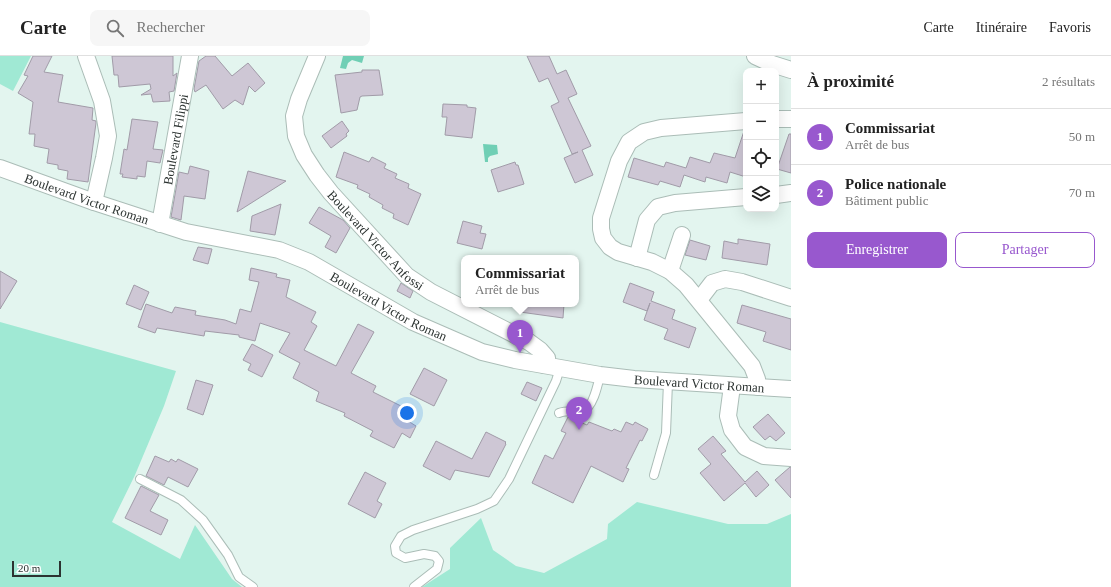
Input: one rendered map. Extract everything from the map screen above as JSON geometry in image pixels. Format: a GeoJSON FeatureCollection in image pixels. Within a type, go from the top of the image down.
{"type":"FeatureCollection","features":[{"type":"Feature","properties":{"kind":"street"},"geometry":{"type":"LineString","coordinates":[[86,56],[102,101],[108,136],[94,202]]}},
{"type":"Feature","properties":{"kind":"street","name":"Boulevard Filippi"},"geometry":{"type":"LineString","coordinates":[[160,224],[190,56]]}},
{"type":"Feature","properties":{"kind":"street","name":"Boulevard Victor Anfossi"},"geometry":{"type":"LineString","coordinates":[[317,56],[299,99],[294,116],[296,136],[304,155],[317,174],[331,193],[407,276],[431,292],[529,342],[540,350],[546,358],[544,365]]}},
{"type":"Feature","properties":{"kind":"street"},"geometry":{"type":"LineString","coordinates":[[755,56],[772,64],[791,70]]}},
{"type":"Feature","properties":{"kind":"street"},"geometry":{"type":"LineString","coordinates":[[779,119],[791,119]]}},
{"type":"Feature","properties":{"kind":"street"},"geometry":{"type":"LineString","coordinates":[[743,121],[661,128],[644,132],[629,142],[619,161],[601,218],[601,229],[603,238],[610,247],[618,252],[652,262],[670,271],[686,285],[752,366],[757,379],[758,387]]}},
{"type":"Feature","properties":{"kind":"street","name":"Boulevard Victor Roman"},"geometry":{"type":"LineString","coordinates":[[0,168],[94,202],[186,232],[279,250],[309,262],[413,322],[482,352],[515,360],[600,375],[668,382],[791,389]]}},
{"type":"Feature","properties":{"kind":"street"},"geometry":{"type":"LineString","coordinates":[[779,195],[791,194]]}},
{"type":"Feature","properties":{"kind":"street"},"geometry":{"type":"LineString","coordinates":[[638,258],[647,220],[658,207],[675,203],[743,197]]}},
{"type":"Feature","properties":{"kind":"street"},"geometry":{"type":"LineString","coordinates":[[670,271],[682,235]]}},
{"type":"Feature","properties":{"kind":"street"},"geometry":{"type":"LineString","coordinates":[[699,300],[712,283],[725,279],[742,282],[791,298]]}},
{"type":"Feature","properties":{"kind":"street"},"geometry":{"type":"LineString","coordinates":[[732,386],[728,416],[732,430],[746,447],[764,456],[791,458]]}},
{"type":"Feature","properties":{"kind":"lane"},"geometry":{"type":"LineString","coordinates":[[414,587],[437,569],[439,561],[435,556],[424,554],[405,558],[396,553],[395,546],[401,536],[413,530],[477,509],[494,501],[509,479],[556,381],[560,368]]}},
{"type":"Feature","properties":{"kind":"lane"},"geometry":{"type":"LineString","coordinates":[[559,413],[564,411],[584,411],[589,407],[595,394],[600,375]]}},
{"type":"Feature","properties":{"kind":"lane"},"geometry":{"type":"LineString","coordinates":[[654,475],[666,433],[668,382]]}},
{"type":"Feature","properties":{"kind":"lane"},"geometry":{"type":"LineString","coordinates":[[140,479],[181,500],[203,520],[228,555],[239,576],[253,587]]}},
{"type":"Feature","properties":{"kind":"shaded area"},"geometry":{"type":"Polygon","coordinates":[[[0,56],[31,56],[13,91],[0,84],[0,56]]]}},
{"type":"Feature","properties":{"kind":"shaded area"},"geometry":{"type":"Polygon","coordinates":[[[343,56],[364,56],[362,63],[352,60],[348,63],[346,69],[340,68],[343,56]]]}},
{"type":"Feature","properties":{"kind":"shaded area"},"geometry":{"type":"Polygon","coordinates":[[[483,144],[497,145],[498,154],[490,156],[488,158],[488,162],[485,162],[483,144]]]}},
{"type":"Feature","properties":{"kind":"shaded area"},"geometry":{"type":"Polygon","coordinates":[[[0,322],[176,371],[164,406],[135,475],[112,522],[180,559],[195,525],[232,579],[242,587],[0,587],[0,322]]]}},
{"type":"Feature","properties":{"kind":"shaded area"},"geometry":{"type":"Polygon","coordinates":[[[637,502],[728,524],[767,524],[791,514],[791,587],[422,587],[450,569],[450,548],[481,518],[493,550],[516,566],[544,573],[607,539],[608,524],[637,502]]]}},
{"type":"Feature","properties":{"kind":"building"},"geometry":{"type":"Polygon","coordinates":[[[33,56],[52,56],[44,72],[63,75],[58,102],[93,108],[92,120],[96,121],[96,123],[88,182],[67,179],[68,171],[58,169],[58,165],[47,163],[49,149],[34,146],[35,134],[29,134],[33,102],[18,93],[28,76],[24,75],[33,56]]]}},
{"type":"Feature","properties":{"kind":"building"},"geometry":{"type":"Polygon","coordinates":[[[112,56],[173,56],[173,76],[177,73],[174,91],[169,92],[170,101],[153,102],[151,94],[141,95],[151,89],[150,84],[119,87],[118,75],[114,75],[112,56]]]}},
{"type":"Feature","properties":{"kind":"building"},"geometry":{"type":"Polygon","coordinates":[[[206,56],[215,56],[232,76],[248,63],[265,83],[255,92],[249,86],[243,105],[235,100],[223,109],[206,85],[195,92],[194,89],[199,61],[206,56]]]}},
{"type":"Feature","properties":{"kind":"building"},"geometry":{"type":"Polygon","coordinates":[[[527,56],[549,56],[557,74],[566,70],[577,94],[568,98],[591,146],[582,150],[593,175],[575,183],[564,158],[578,152],[572,154],[551,106],[559,102],[548,78],[539,82],[527,56]]]}},
{"type":"Feature","properties":{"kind":"building"},"geometry":{"type":"Polygon","coordinates":[[[362,70],[379,70],[383,95],[362,96],[360,97],[357,110],[341,113],[335,75],[362,72],[362,70]]]}},
{"type":"Feature","properties":{"kind":"building"},"geometry":{"type":"Polygon","coordinates":[[[443,104],[467,105],[467,107],[476,108],[472,138],[445,135],[447,117],[442,117],[443,104]]]}},
{"type":"Feature","properties":{"kind":"building"},"geometry":{"type":"Polygon","coordinates":[[[132,119],[158,122],[153,149],[163,150],[160,163],[147,161],[145,177],[137,176],[137,179],[122,177],[123,174],[120,174],[124,149],[127,150],[132,119]]]}},
{"type":"Feature","properties":{"kind":"building"},"geometry":{"type":"Polygon","coordinates":[[[342,121],[349,131],[346,134],[347,136],[331,148],[322,136],[342,121]]]}},
{"type":"Feature","properties":{"kind":"building"},"geometry":{"type":"Polygon","coordinates":[[[743,134],[743,176],[730,172],[727,183],[706,177],[705,182],[684,175],[680,187],[660,181],[658,185],[628,177],[634,158],[664,167],[666,162],[686,168],[690,157],[710,163],[714,153],[735,158],[743,134]]]}},
{"type":"Feature","properties":{"kind":"building"},"geometry":{"type":"Polygon","coordinates":[[[789,134],[791,134],[791,173],[779,170],[779,163],[789,134]]]}},
{"type":"Feature","properties":{"kind":"building"},"geometry":{"type":"Polygon","coordinates":[[[344,152],[369,162],[372,157],[386,164],[384,168],[397,174],[395,178],[409,184],[408,188],[421,194],[408,225],[393,218],[394,214],[382,208],[383,205],[369,197],[370,194],[357,188],[358,185],[336,177],[344,152]]]}},
{"type":"Feature","properties":{"kind":"building"},"geometry":{"type":"Polygon","coordinates":[[[515,162],[516,165],[518,165],[524,184],[498,192],[491,170],[515,162]]]}},
{"type":"Feature","properties":{"kind":"building"},"geometry":{"type":"Polygon","coordinates":[[[190,166],[209,171],[205,199],[184,196],[181,220],[171,217],[179,172],[188,174],[190,166]]]}},
{"type":"Feature","properties":{"kind":"building"},"geometry":{"type":"Polygon","coordinates":[[[248,171],[286,181],[237,212],[248,171]]]}},
{"type":"Feature","properties":{"kind":"building"},"geometry":{"type":"Polygon","coordinates":[[[281,204],[275,235],[250,231],[252,216],[281,204]]]}},
{"type":"Feature","properties":{"kind":"building"},"geometry":{"type":"Polygon","coordinates":[[[319,207],[343,220],[350,228],[336,253],[325,247],[331,236],[309,223],[319,207]]]}},
{"type":"Feature","properties":{"kind":"building"},"geometry":{"type":"Polygon","coordinates":[[[463,221],[482,226],[480,233],[486,234],[482,249],[457,243],[463,221]]]}},
{"type":"Feature","properties":{"kind":"building"},"geometry":{"type":"Polygon","coordinates":[[[738,239],[770,244],[767,265],[722,258],[724,241],[738,244],[738,239]]]}},
{"type":"Feature","properties":{"kind":"building"},"geometry":{"type":"Polygon","coordinates":[[[690,240],[710,246],[706,260],[685,255],[690,240]]]}},
{"type":"Feature","properties":{"kind":"building"},"geometry":{"type":"Polygon","coordinates":[[[198,247],[212,249],[208,264],[193,260],[198,247]]]}},
{"type":"Feature","properties":{"kind":"building"},"geometry":{"type":"Polygon","coordinates":[[[251,268],[277,274],[276,277],[290,280],[286,297],[316,312],[311,322],[317,326],[304,350],[336,366],[358,324],[374,332],[351,373],[376,386],[373,392],[413,412],[408,421],[416,426],[410,438],[402,433],[394,448],[370,436],[373,431],[344,416],[345,413],[316,401],[319,392],[293,378],[300,363],[279,352],[290,333],[260,323],[255,341],[239,337],[239,335],[205,331],[204,336],[157,328],[155,333],[138,327],[146,304],[172,313],[175,307],[196,311],[195,315],[225,320],[236,324],[240,309],[251,312],[259,282],[249,280],[251,268]]]}},
{"type":"Feature","properties":{"kind":"building"},"geometry":{"type":"Polygon","coordinates":[[[0,271],[17,281],[0,309],[0,271]]]}},
{"type":"Feature","properties":{"kind":"building"},"geometry":{"type":"Polygon","coordinates":[[[401,283],[413,291],[410,298],[397,291],[401,283]]]}},
{"type":"Feature","properties":{"kind":"building"},"geometry":{"type":"Polygon","coordinates":[[[630,283],[654,292],[651,301],[675,310],[672,319],[696,328],[689,348],[664,339],[668,329],[644,320],[650,303],[647,311],[623,302],[630,283]]]}},
{"type":"Feature","properties":{"kind":"building"},"geometry":{"type":"Polygon","coordinates":[[[134,285],[149,292],[141,310],[126,304],[134,285]]]}},
{"type":"Feature","properties":{"kind":"building"},"geometry":{"type":"Polygon","coordinates":[[[742,305],[791,319],[791,350],[763,341],[766,332],[737,323],[742,305]]]}},
{"type":"Feature","properties":{"kind":"building"},"geometry":{"type":"Polygon","coordinates":[[[521,307],[564,307],[563,318],[520,312],[521,307]]]}},
{"type":"Feature","properties":{"kind":"building"},"geometry":{"type":"Polygon","coordinates":[[[252,344],[273,355],[262,377],[248,370],[251,364],[243,360],[252,344]]]}},
{"type":"Feature","properties":{"kind":"building"},"geometry":{"type":"Polygon","coordinates":[[[424,368],[447,380],[434,406],[410,394],[424,368]]]}},
{"type":"Feature","properties":{"kind":"building"},"geometry":{"type":"Polygon","coordinates":[[[196,380],[213,385],[203,415],[187,409],[196,380]]]}},
{"type":"Feature","properties":{"kind":"building"},"geometry":{"type":"Polygon","coordinates":[[[527,382],[542,388],[536,401],[521,394],[527,382]]]}},
{"type":"Feature","properties":{"kind":"building"},"geometry":{"type":"Polygon","coordinates":[[[768,414],[785,433],[776,441],[770,436],[765,440],[753,427],[768,414]]]}},
{"type":"Feature","properties":{"kind":"building"},"geometry":{"type":"Polygon","coordinates":[[[568,417],[587,425],[589,422],[612,431],[614,429],[621,432],[626,422],[633,425],[635,422],[648,429],[642,441],[640,440],[626,468],[629,469],[623,482],[591,466],[573,503],[532,483],[545,455],[553,459],[566,433],[561,431],[568,417]]]}},
{"type":"Feature","properties":{"kind":"building"},"geometry":{"type":"Polygon","coordinates":[[[486,432],[506,442],[489,477],[455,470],[450,480],[423,466],[436,441],[472,459],[486,432]]]}},
{"type":"Feature","properties":{"kind":"building"},"geometry":{"type":"Polygon","coordinates":[[[713,436],[726,451],[721,454],[745,482],[757,471],[769,485],[756,497],[745,483],[724,501],[700,473],[711,464],[698,449],[713,436]]]}},
{"type":"Feature","properties":{"kind":"building"},"geometry":{"type":"Polygon","coordinates":[[[155,456],[169,462],[171,459],[176,462],[178,459],[198,469],[188,487],[168,477],[164,485],[146,476],[155,456]]]}},
{"type":"Feature","properties":{"kind":"building"},"geometry":{"type":"Polygon","coordinates":[[[791,467],[791,498],[775,480],[791,467]]]}},
{"type":"Feature","properties":{"kind":"building"},"geometry":{"type":"Polygon","coordinates":[[[365,472],[386,483],[377,501],[382,504],[375,518],[348,504],[365,472]]]}},
{"type":"Feature","properties":{"kind":"building"},"geometry":{"type":"Polygon","coordinates":[[[141,486],[159,495],[150,511],[168,520],[161,535],[125,518],[141,486]]]}},
{"type":"Feature","properties":{"kind":"place","name":"Commissariat"},"geometry":{"type":"Point","coordinates":[520,353]}},
{"type":"Feature","properties":{"kind":"place","name":"Police nationale"},"geometry":{"type":"Point","coordinates":[579,430]}}]}
